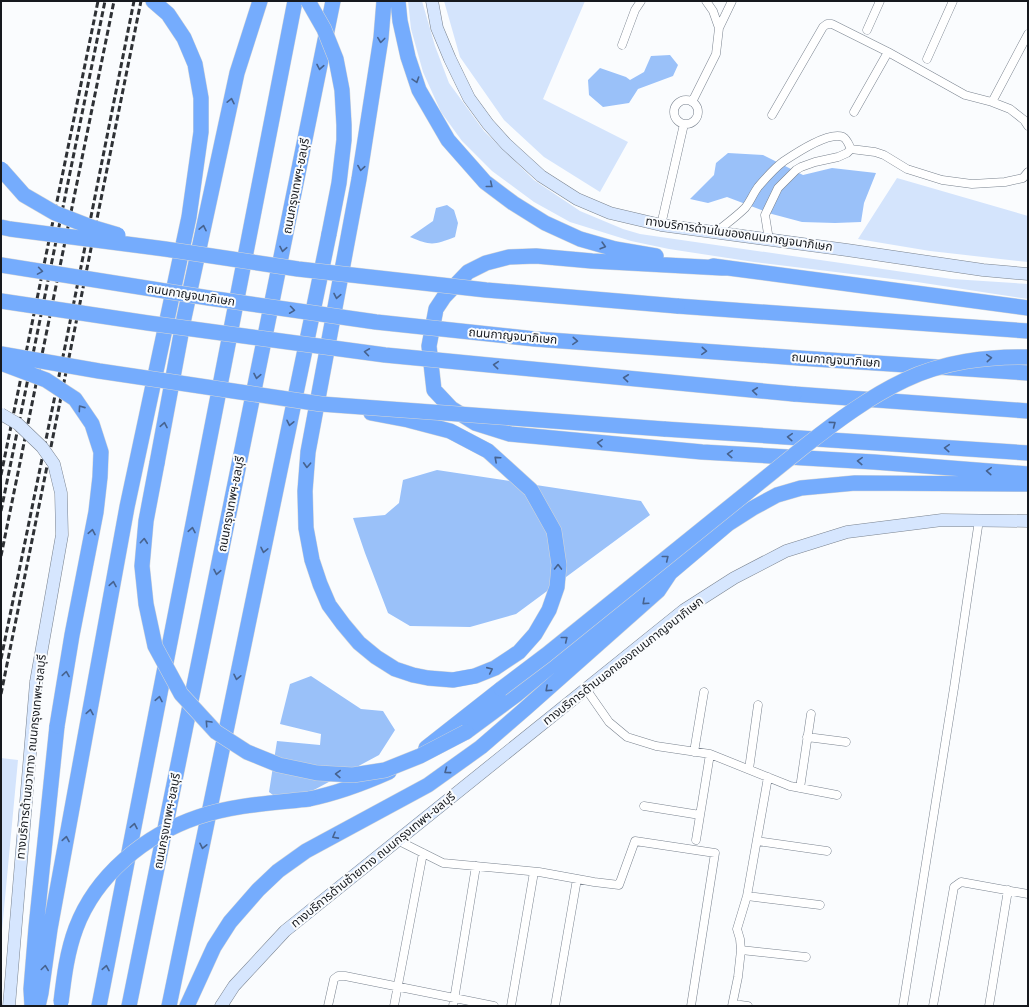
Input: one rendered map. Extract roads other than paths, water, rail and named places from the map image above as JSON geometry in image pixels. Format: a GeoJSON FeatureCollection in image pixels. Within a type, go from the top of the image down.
{"type":"FeatureCollection","features":[{"type":"Feature","properties":{"kind":"highway"},"geometry":{"type":"LineString","coordinates":[[38,1006],[50,929],[127,507],[188,217],[202,132],[201,98],[195,64],[184,38],[168,14],[153,1]]}},
{"type":"Feature","properties":{"kind":"highway"},"geometry":{"type":"LineString","coordinates":[[260,1],[236,80],[184,318],[146,521],[142,566],[146,604],[156,646],[181,694],[216,732],[247,752],[279,765],[317,773],[353,775],[385,770],[420,756],[466,732],[516,695],[630,598],[657,578],[670,573]]}},
{"type":"Feature","properties":{"kind":"highway"},"geometry":{"type":"LineString","coordinates":[[99,1006],[295,1]]}},
{"type":"Feature","properties":{"kind":"highway"},"geometry":{"type":"LineString","coordinates":[[169,1006],[339,183],[344,140],[342,90],[336,59],[324,29],[308,1]]}},
{"type":"Feature","properties":{"kind":"highway","name":"ถนนกรุงเทพฯ-ชลบุรี"},"geometry":{"type":"LineString","coordinates":[[129,1006],[333,1]]}},
{"type":"Feature","properties":{"kind":"highway"},"geometry":{"type":"LineString","coordinates":[[1,354],[99,371],[321,404],[408,420],[450,431],[488,451],[531,490],[554,531],[559,565],[557,587],[549,610],[535,634],[519,652],[495,668],[475,676],[453,680],[412,676],[376,657],[359,643],[329,605],[312,560],[306,528],[305,491],[308,452],[360,179],[381,38],[384,1]]}},
{"type":"Feature","properties":{"kind":"highway"},"geometry":{"type":"LineString","coordinates":[[398,1],[400,21],[408,57],[419,90],[448,140],[485,182],[513,203],[545,223],[580,239],[615,249],[722,268],[1028,308]]}},
{"type":"Feature","properties":{"kind":"highway"},"geometry":{"type":"LineString","coordinates":[[1,169],[24,195],[56,213],[91,227],[165,249]]}},
{"type":"Feature","properties":{"kind":"highway"},"geometry":{"type":"LineString","coordinates":[[1,227],[298,269],[486,290],[677,306],[1028,331]]}},
{"type":"Feature","properties":{"kind":"highway"},"geometry":{"type":"LineString","coordinates":[[722,268],[592,261],[536,256],[509,257],[486,263],[468,272],[444,297],[436,309],[429,346],[434,390],[451,408],[475,423],[510,434],[702,452],[874,462],[1028,474]]}},
{"type":"Feature","properties":{"kind":"highway","name":"ถนนกาญจนาภิเษก"},"geometry":{"type":"LineString","coordinates":[[1,264],[209,298],[376,322],[535,339],[1028,373]]}},
{"type":"Feature","properties":{"kind":"highway"},"geometry":{"type":"LineString","coordinates":[[1,301],[148,323],[385,355],[794,394],[1028,411]]}},
{"type":"Feature","properties":{"kind":"highway"},"geometry":{"type":"LineString","coordinates":[[61,1004],[70,946],[86,905],[103,881],[135,851],[152,839],[175,826],[198,817],[227,809],[250,805],[309,799],[329,795],[391,771],[435,742],[546,655],[805,446],[842,418],[881,392],[907,379],[961,362],[990,358],[1028,358]]}},
{"type":"Feature","properties":{"kind":"highway"},"geometry":{"type":"LineString","coordinates":[[1,363],[46,380],[75,399],[92,424],[101,452],[96,512],[72,635],[58,726],[36,928],[31,989],[32,1006]]}},
{"type":"Feature","properties":{"kind":"highway"},"geometry":{"type":"LineString","coordinates":[[321,404],[664,429],[1025,452]]}},
{"type":"Feature","properties":{"kind":"highway"},"geometry":{"type":"LineString","coordinates":[[187,1006],[214,947],[230,922],[258,890],[278,871],[306,851],[428,785],[481,747],[658,591],[670,573],[728,524],[753,508],[777,495],[801,488],[855,483],[1028,484]]}},
{"type":"Feature","properties":{"kind":"main road","name":"ทางบริการด้านในของถนนกาญจนาภิเษก"},"geometry":{"type":"LineString","coordinates":[[432,1],[438,28],[450,59],[469,98],[488,124],[506,144],[541,176],[577,199],[610,213],[661,226],[716,232],[983,270],[1028,274]]}},
{"type":"Feature","properties":{"kind":"main road","name":"ทางบริการด้านขวาทาง ถนนกรุงเทพฯ-ชลบุรี"},"geometry":{"type":"LineString","coordinates":[[1,414],[18,424],[42,447],[54,464],[61,494],[62,535],[36,682],[9,1006]]}},
{"type":"Feature","properties":{"kind":"main road","name":"ทางบริการด้านนอกของถนนกาญจนาภิเษก"},"geometry":{"type":"LineString","coordinates":[[538,728],[684,610],[734,578],[786,550],[847,532],[942,520],[1028,521]]}},
{"type":"Feature","properties":{"kind":"main road","name":"ทางบริการด้านซ้ายทาง ถนนกรุงเทพฯ-ชลบุรี"},"geometry":{"type":"LineString","coordinates":[[221,1006],[234,986],[285,931],[538,728]]}},
{"type":"Feature","properties":{"kind":"street"},"geometry":{"type":"LineString","coordinates":[[622,45],[635,10],[641,1]]}},
{"type":"Feature","properties":{"kind":"street"},"geometry":{"type":"LineString","coordinates":[[706,1],[713,11],[719,28]]}},
{"type":"Feature","properties":{"kind":"street"},"geometry":{"type":"LineString","coordinates":[[692,102],[716,54],[719,28],[732,1]]}},
{"type":"Feature","properties":{"kind":"street"},"geometry":{"type":"LineString","coordinates":[[867,30],[880,1]]}},
{"type":"Feature","properties":{"kind":"street"},"geometry":{"type":"LineString","coordinates":[[927,59],[953,1]]}},
{"type":"Feature","properties":{"kind":"street"},"geometry":{"type":"LineString","coordinates":[[772,115],[823,27],[827,24],[832,24],[888,52],[965,95],[992,102],[1010,109],[1024,120],[1028,126]]}},
{"type":"Feature","properties":{"kind":"street"},"geometry":{"type":"LineString","coordinates":[[992,102],[1028,34]]}},
{"type":"Feature","properties":{"kind":"street"},"geometry":{"type":"LineString","coordinates":[[854,112],[888,52]]}},
{"type":"Feature","properties":{"kind":"street"},"geometry":{"type":"LineString","coordinates":[[685,100],[692,102],[697,108],[697,116],[692,122],[684,124],[676,117],[674,113],[678,103],[685,100]]}},
{"type":"Feature","properties":{"kind":"street"},"geometry":{"type":"LineString","coordinates":[[661,226],[684,124]]}},
{"type":"Feature","properties":{"kind":"street"},"geometry":{"type":"LineString","coordinates":[[716,232],[745,208],[758,187],[783,162],[796,153],[814,143],[832,136],[844,138],[849,143],[851,149]]}},
{"type":"Feature","properties":{"kind":"street"},"geometry":{"type":"LineString","coordinates":[[770,240],[765,214],[778,188],[800,167],[814,162],[838,157],[847,153],[851,149]]}},
{"type":"Feature","properties":{"kind":"street"},"geometry":{"type":"LineString","coordinates":[[851,149],[884,155],[907,169],[942,180],[972,184],[1005,182],[1023,178],[1028,172]]}},
{"type":"Feature","properties":{"kind":"street"},"geometry":{"type":"LineString","coordinates":[[903,1006],[954,688],[979,520]]}},
{"type":"Feature","properties":{"kind":"street"},"geometry":{"type":"LineString","coordinates":[[586,689],[609,722],[627,737],[656,746],[710,754],[790,786],[837,795]]}},
{"type":"Feature","properties":{"kind":"street"},"geometry":{"type":"LineString","coordinates":[[694,752],[704,692]]}},
{"type":"Feature","properties":{"kind":"street"},"geometry":{"type":"LineString","coordinates":[[748,769],[758,705]]}},
{"type":"Feature","properties":{"kind":"street"},"geometry":{"type":"LineString","coordinates":[[800,788],[811,714]]}},
{"type":"Feature","properties":{"kind":"street"},"geometry":{"type":"LineString","coordinates":[[807,737],[846,742]]}},
{"type":"Feature","properties":{"kind":"street"},"geometry":{"type":"LineString","coordinates":[[696,840],[710,754]]}},
{"type":"Feature","properties":{"kind":"street"},"geometry":{"type":"LineString","coordinates":[[748,1006],[733,1005],[741,950],[737,929],[747,896],[768,777]]}},
{"type":"Feature","properties":{"kind":"street"},"geometry":{"type":"LineString","coordinates":[[644,806],[700,815]]}},
{"type":"Feature","properties":{"kind":"street"},"geometry":{"type":"LineString","coordinates":[[397,840],[443,863],[534,872],[619,885],[635,841],[715,853],[691,1006]]}},
{"type":"Feature","properties":{"kind":"street"},"geometry":{"type":"LineString","coordinates":[[757,841],[827,851]]}},
{"type":"Feature","properties":{"kind":"street"},"geometry":{"type":"LineString","coordinates":[[394,1006],[423,853]]}},
{"type":"Feature","properties":{"kind":"street"},"geometry":{"type":"LineString","coordinates":[[454,1002],[476,866]]}},
{"type":"Feature","properties":{"kind":"street"},"geometry":{"type":"LineString","coordinates":[[511,1006],[534,872]]}},
{"type":"Feature","properties":{"kind":"street"},"geometry":{"type":"LineString","coordinates":[[555,1006],[577,879]]}},
{"type":"Feature","properties":{"kind":"street"},"geometry":{"type":"LineString","coordinates":[[933,1006],[954,887],[961,882],[1028,894]]}},
{"type":"Feature","properties":{"kind":"street"},"geometry":{"type":"LineString","coordinates":[[989,1006],[1008,890]]}},
{"type":"Feature","properties":{"kind":"street"},"geometry":{"type":"LineString","coordinates":[[747,896],[820,905]]}},
{"type":"Feature","properties":{"kind":"street"},"geometry":{"type":"LineString","coordinates":[[741,950],[806,957]]}},
{"type":"Feature","properties":{"kind":"street"},"geometry":{"type":"LineString","coordinates":[[328,1006],[334,979],[338,976],[398,987],[454,1002],[494,1006]]}},
{"type":"Feature","properties":{"kind":"water"},"geometry":{"type":"Polygon","coordinates":[[[670,55],[678,65],[673,76],[638,89],[629,103],[603,107],[589,95],[588,80],[600,68],[626,77],[630,80],[644,72],[651,56],[670,55]]]}},
{"type":"Feature","properties":{"kind":"water"},"geometry":{"type":"Polygon","coordinates":[[[728,153],[763,155],[803,175],[832,168],[876,173],[864,203],[861,222],[802,222],[772,214],[727,197],[708,203],[690,199],[714,175],[716,163],[728,153]]]}},
{"type":"Feature","properties":{"kind":"water"},"geometry":{"type":"Polygon","coordinates":[[[447,205],[454,210],[458,223],[455,237],[442,242],[428,243],[410,237],[433,221],[436,208],[447,205]]]}},
{"type":"Feature","properties":{"kind":"water"},"geometry":{"type":"Polygon","coordinates":[[[437,470],[641,501],[650,515],[516,614],[470,627],[410,626],[388,613],[353,518],[385,515],[399,503],[403,480],[437,470]]]}},
{"type":"Feature","properties":{"kind":"water"},"geometry":{"type":"Polygon","coordinates":[[[311,676],[361,709],[383,711],[395,730],[379,755],[286,805],[269,792],[277,741],[320,745],[321,734],[280,724],[290,684],[311,676]]]}},
{"type":"Feature","properties":{"kind":"railway"},"geometry":{"type":"LineString","coordinates":[[1,475],[98,1]]}},
{"type":"Feature","properties":{"kind":"railway"},"geometry":{"type":"LineString","coordinates":[[1,511],[105,1]]}},
{"type":"Feature","properties":{"kind":"railway"},"geometry":{"type":"LineString","coordinates":[[1,556],[114,1]]}},
{"type":"Feature","properties":{"kind":"railway"},"geometry":{"type":"LineString","coordinates":[[1,659],[134,1]]}},
{"type":"Feature","properties":{"kind":"railway"},"geometry":{"type":"LineString","coordinates":[[1,694],[141,1]]}}]}
